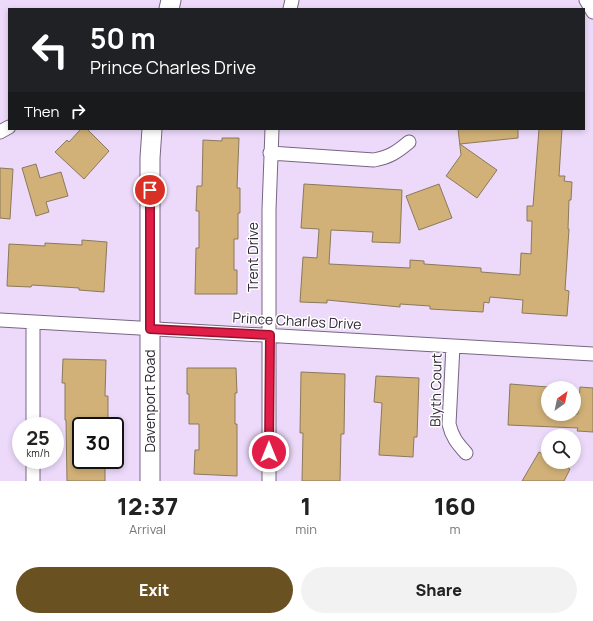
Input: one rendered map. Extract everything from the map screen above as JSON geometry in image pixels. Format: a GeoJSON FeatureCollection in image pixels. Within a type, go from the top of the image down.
{"type":"FeatureCollection","features":[{"type":"Feature","properties":{"kind":"street"},"geometry":{"type":"LineString","coordinates":[[586,0],[593,12]]}},
{"type":"Feature","properties":{"kind":"street","name":"Davenport Road"},"geometry":{"type":"LineString","coordinates":[[150,481],[150,166],[152,130]]}},
{"type":"Feature","properties":{"kind":"street","name":"Trent Drive"},"geometry":{"type":"LineString","coordinates":[[269,481],[269,210],[272,130]]}},
{"type":"Feature","properties":{"kind":"street"},"geometry":{"type":"LineString","coordinates":[[270,153],[374,160],[393,154],[409,142]]}},
{"type":"Feature","properties":{"kind":"street","name":"Prince Charles Drive"},"geometry":{"type":"LineString","coordinates":[[0,320],[593,354]]}},
{"type":"Feature","properties":{"kind":"street"},"geometry":{"type":"LineString","coordinates":[[33,322],[33,417]]}},
{"type":"Feature","properties":{"kind":"street","name":"Blyth Court"},"geometry":{"type":"LineString","coordinates":[[453,346],[449,424],[455,442],[466,453]]}},
{"type":"Feature","properties":{"kind":"street"},"geometry":{"type":"LineString","coordinates":[[33,469],[33,481]]}},
{"type":"Feature","properties":{"kind":"building"},"geometry":{"type":"Polygon","coordinates":[[[80,130],[88,130],[109,151],[84,179],[55,152],[67,140],[69,142],[80,130]]]}},
{"type":"Feature","properties":{"kind":"building"},"geometry":{"type":"Polygon","coordinates":[[[458,130],[518,130],[518,138],[460,144],[497,170],[477,198],[446,176],[461,155],[458,130]]]}},
{"type":"Feature","properties":{"kind":"building"},"geometry":{"type":"Polygon","coordinates":[[[539,130],[562,130],[559,176],[565,176],[564,181],[572,182],[571,200],[569,200],[569,229],[565,290],[569,291],[567,316],[522,313],[523,300],[490,297],[489,303],[484,302],[483,312],[430,309],[430,306],[400,304],[400,307],[327,300],[327,303],[300,302],[303,257],[317,258],[319,229],[301,228],[304,184],[402,190],[400,243],[372,242],[373,232],[331,230],[329,264],[410,268],[410,260],[424,261],[424,264],[481,268],[481,272],[520,275],[521,253],[531,254],[532,221],[527,221],[527,206],[533,206],[539,130]]]}},
{"type":"Feature","properties":{"kind":"building"},"geometry":{"type":"Polygon","coordinates":[[[222,138],[239,138],[237,188],[240,188],[240,213],[238,213],[238,239],[234,239],[234,270],[237,270],[237,294],[195,294],[196,248],[199,248],[199,211],[196,211],[197,186],[202,186],[203,140],[222,141],[222,138]]]}},
{"type":"Feature","properties":{"kind":"building"},"geometry":{"type":"Polygon","coordinates":[[[36,164],[40,178],[61,172],[68,196],[46,202],[49,212],[36,216],[22,168],[36,164]]]}},
{"type":"Feature","properties":{"kind":"building"},"geometry":{"type":"Polygon","coordinates":[[[0,168],[13,169],[10,219],[0,218],[0,168]]]}},
{"type":"Feature","properties":{"kind":"building"},"geometry":{"type":"Polygon","coordinates":[[[439,184],[452,218],[419,230],[406,196],[439,184]]]}},
{"type":"Feature","properties":{"kind":"building"},"geometry":{"type":"Polygon","coordinates":[[[82,240],[107,242],[104,292],[79,290],[79,288],[32,285],[31,287],[7,286],[9,244],[45,246],[45,243],[82,245],[82,240]]]}},
{"type":"Feature","properties":{"kind":"building"},"geometry":{"type":"Polygon","coordinates":[[[63,359],[106,360],[105,396],[108,396],[108,417],[72,417],[72,469],[105,469],[105,481],[67,481],[65,383],[62,383],[63,359]]]}},
{"type":"Feature","properties":{"kind":"building"},"geometry":{"type":"Polygon","coordinates":[[[187,368],[236,368],[237,393],[235,393],[235,424],[237,424],[237,476],[194,474],[195,450],[199,450],[199,424],[189,424],[187,368]]]}},
{"type":"Feature","properties":{"kind":"building"},"geometry":{"type":"Polygon","coordinates":[[[301,372],[345,374],[344,434],[341,434],[340,481],[302,481],[303,433],[300,433],[301,372]]]}},
{"type":"Feature","properties":{"kind":"building"},"geometry":{"type":"Polygon","coordinates":[[[376,376],[419,378],[417,437],[414,437],[413,457],[379,455],[382,403],[374,402],[376,376]]]}},
{"type":"Feature","properties":{"kind":"building"},"geometry":{"type":"Polygon","coordinates":[[[510,384],[541,386],[541,421],[581,421],[581,387],[593,388],[593,432],[581,431],[581,429],[578,428],[508,425],[510,384]]]}},
{"type":"Feature","properties":{"kind":"building"},"geometry":{"type":"Polygon","coordinates":[[[539,452],[541,453],[541,469],[570,469],[564,481],[522,481],[539,452]]]}},
{"type":"Feature","properties":{"kind":"route"},"geometry":{"type":"LineString","coordinates":[[150,190],[150,329],[270,335],[269,452]]}}]}
